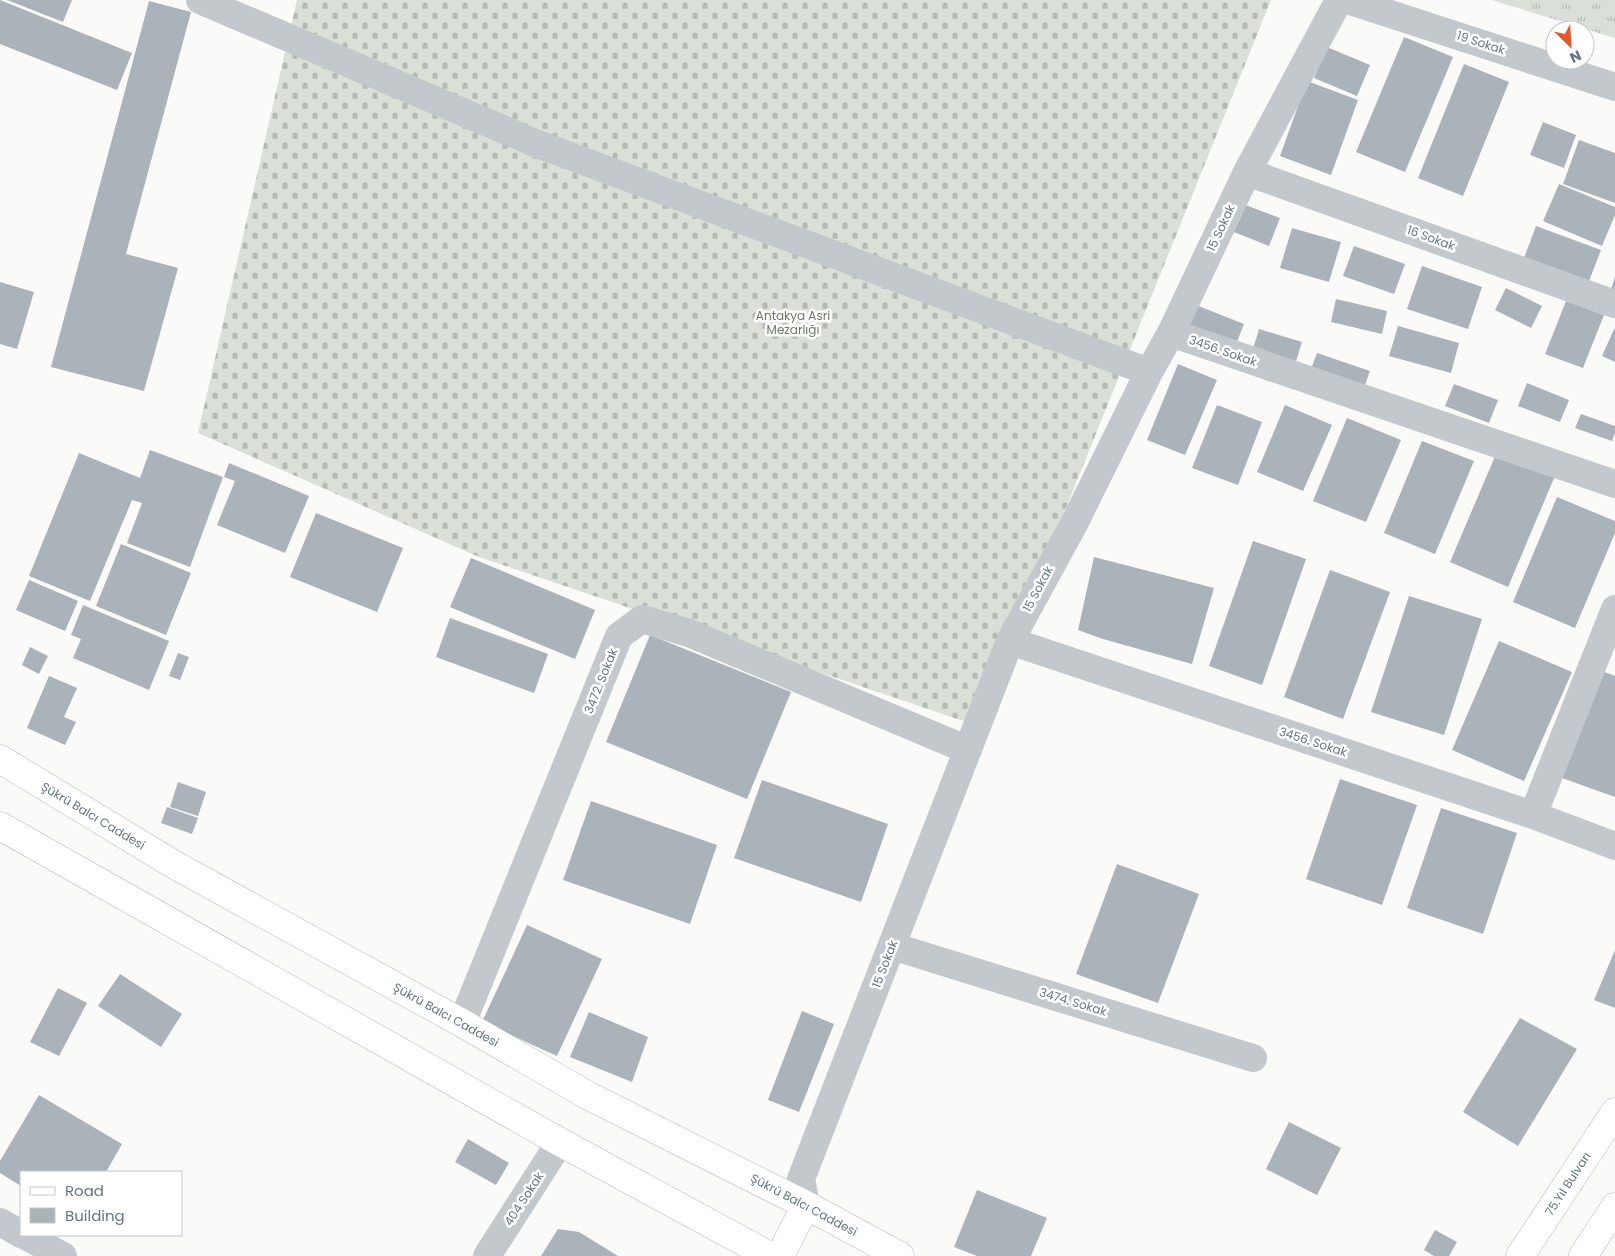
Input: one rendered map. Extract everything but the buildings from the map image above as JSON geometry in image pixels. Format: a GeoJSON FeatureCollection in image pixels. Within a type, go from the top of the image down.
{"type":"FeatureCollection","features":[{"type":"Feature","properties":{"kind":"street"},"geometry":{"type":"LineString","coordinates":[[200,0],[535,143],[1148,372]]}},
{"type":"Feature","properties":{"kind":"street","name":"15 Sokak"},"geometry":{"type":"LineString","coordinates":[[806,1205],[801,1179],[1010,641],[1075,522],[1148,372],[1171,333],[1248,172],[1339,0]]}},
{"type":"Feature","properties":{"kind":"street","name":"19 Sokak"},"geometry":{"type":"LineString","coordinates":[[1347,0],[1615,87]]}},
{"type":"Feature","properties":{"kind":"street","name":"16 Sokak"},"geometry":{"type":"LineString","coordinates":[[1248,172],[1615,304]]}},
{"type":"Feature","properties":{"kind":"street","name":"3456. Sokak"},"geometry":{"type":"LineString","coordinates":[[1171,333],[1615,484]]}},
{"type":"Feature","properties":{"kind":"street"},"geometry":{"type":"LineString","coordinates":[[1533,815],[1615,608]]}},
{"type":"Feature","properties":{"kind":"street","name":"3472. Sokak"},"geometry":{"type":"LineString","coordinates":[[462,1023],[619,636],[642,619],[689,633],[968,750]]}},
{"type":"Feature","properties":{"kind":"street","name":"3456. Sokak"},"geometry":{"type":"LineString","coordinates":[[1010,641],[1533,815],[1615,846]]}},
{"type":"Feature","properties":{"kind":"street","name":"Şükrü Balcı Caddesi"},"geometry":{"type":"LineString","coordinates":[[0,759],[173,864],[587,1094],[806,1205],[900,1256]]}},
{"type":"Feature","properties":{"kind":"street"},"geometry":{"type":"LineString","coordinates":[[0,826],[560,1142],[770,1256]]}},
{"type":"Feature","properties":{"kind":"street","name":"3474. Sokak"},"geometry":{"type":"LineString","coordinates":[[892,946],[1254,1058]]}},
{"type":"Feature","properties":{"kind":"street","name":"75.Yıl Bulvarı"},"geometry":{"type":"LineString","coordinates":[[1520,1256],[1615,1112]]}},
{"type":"Feature","properties":{"kind":"street","name":"404 Sokak"},"geometry":{"type":"LineString","coordinates":[[487,1256],[560,1142]]}},
{"type":"Feature","properties":{"kind":"street"},"geometry":{"type":"LineString","coordinates":[[780,1256],[806,1205]]}},
{"type":"Feature","properties":{"kind":"street"},"geometry":{"type":"LineString","coordinates":[[1583,1256],[1615,1207]]}},
{"type":"Feature","properties":{"kind":"street"},"geometry":{"type":"LineString","coordinates":[[0,1222],[20,1233]]}},
{"type":"Feature","properties":{"kind":"street"},"geometry":{"type":"LineString","coordinates":[[26,1236],[63,1256]]}},
{"type":"Feature","properties":{"kind":"green space","name":"Antakya Asri Mezarlığı"},"geometry":{"type":"Polygon","coordinates":[[[297,0],[1271,0],[978,726],[479,557],[198,433],[297,0]]]}},
{"type":"Feature","properties":{"kind":"green space"},"geometry":{"type":"Polygon","coordinates":[[[1492,0],[1615,0],[1615,38],[1595,32],[1595,20],[1557,20],[1492,0]]]}}]}
